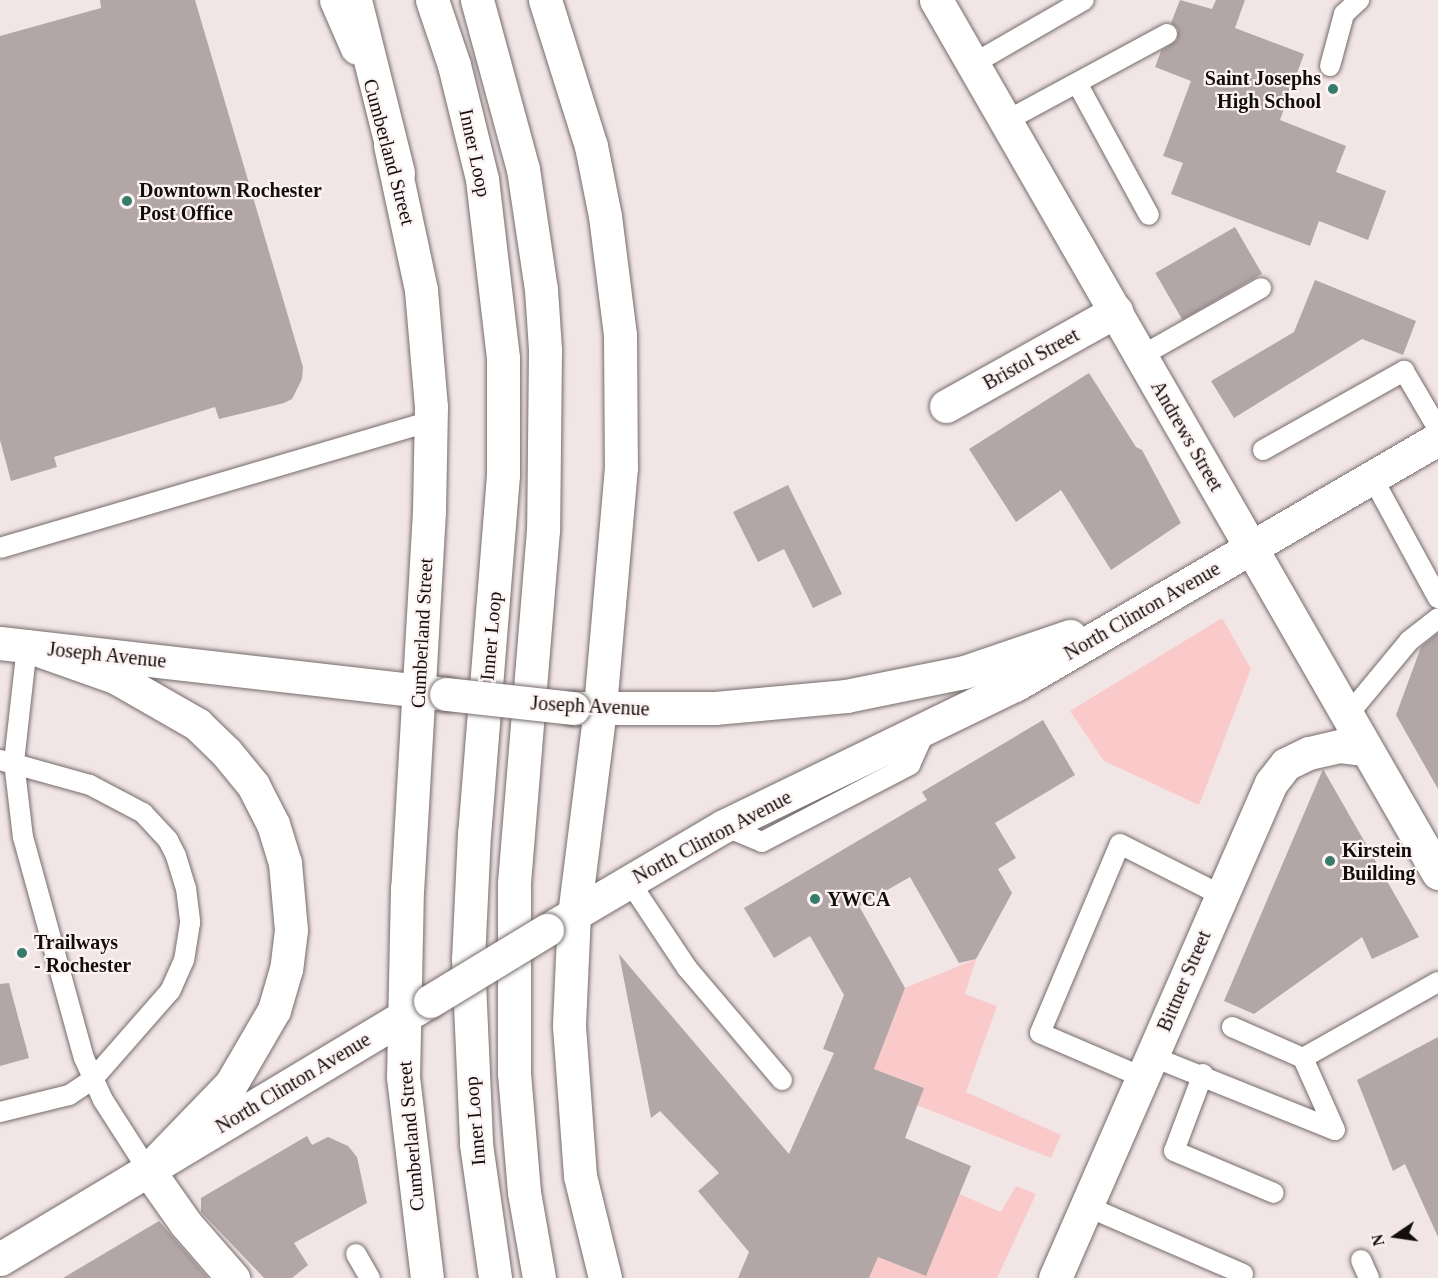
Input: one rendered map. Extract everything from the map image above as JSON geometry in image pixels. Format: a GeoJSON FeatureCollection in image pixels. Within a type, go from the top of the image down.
{"type":"FeatureCollection","features":[{"type":"Feature","properties":{"kind":"main road","name":"Cumberland Street"},"geometry":{"type":"LineString","coordinates":[[336,0],[368,77],[398,173],[421,290],[431,421],[432,692],[406,888],[417,1009],[403,1077],[427,1278]]}},
{"type":"Feature","properties":{"kind":"main road"},"geometry":{"type":"LineString","coordinates":[[355,0],[398,173]]}},
{"type":"Feature","properties":{"kind":"main road","name":"Inner Loop"},"geometry":{"type":"LineString","coordinates":[[432,0],[457,76],[482,179],[503,358],[503,485],[474,832],[468,958],[476,1144],[495,1278]]}},
{"type":"Feature","properties":{"kind":"main road"},"geometry":{"type":"LineString","coordinates":[[477,0],[523,169],[533,228],[545,350],[543,530],[514,883],[514,1073],[524,1192],[539,1278]]}},
{"type":"Feature","properties":{"kind":"main road"},"geometry":{"type":"LineString","coordinates":[[545,0],[591,146],[605,216],[620,334],[621,467],[587,709],[561,922],[573,1120],[580,1176],[604,1278]]}},
{"type":"Feature","properties":{"kind":"main road","name":"Andrews Street"},"geometry":{"type":"LineString","coordinates":[[936,0],[1116,311],[1365,750],[1438,873]]}},
{"type":"Feature","properties":{"kind":"main road","name":"Bristol Street"},"geometry":{"type":"LineString","coordinates":[[946,406],[1116,311]]}},
{"type":"Feature","properties":{"kind":"main road","name":"North Clinton Avenue"},"geometry":{"type":"LineString","coordinates":[[0,1259],[724,826],[926,731],[1167,598],[1438,439]]}},
{"type":"Feature","properties":{"kind":"main road","name":"Joseph Avenue"},"geometry":{"type":"LineString","coordinates":[[14,645],[587,709],[715,708],[905,686],[992,663],[1167,598]]}},
{"type":"Feature","properties":{"kind":"main road"},"geometry":{"type":"LineString","coordinates":[[14,645],[115,676],[197,724],[226,752],[252,785],[273,824],[285,863],[291,930],[286,969],[274,1010],[231,1084],[148,1170],[186,1224],[233,1278]]}},
{"type":"Feature","properties":{"kind":"main road","name":"Bittner Street"},"geometry":{"type":"LineString","coordinates":[[1055,1278],[1221,895],[1278,772],[1298,758],[1317,751],[1340,746],[1365,750]]}},
{"type":"Feature","properties":{"kind":"lane"},"geometry":{"type":"LineString","coordinates":[[973,64],[1084,0]]}},
{"type":"Feature","properties":{"kind":"lane"},"geometry":{"type":"LineString","coordinates":[[1330,66],[1344,15],[1359,0]]}},
{"type":"Feature","properties":{"kind":"lane"},"geometry":{"type":"LineString","coordinates":[[1006,121],[1167,34]]}},
{"type":"Feature","properties":{"kind":"lane"},"geometry":{"type":"LineString","coordinates":[[1077,84],[1149,215]]}},
{"type":"Feature","properties":{"kind":"lane"},"geometry":{"type":"LineString","coordinates":[[1141,356],[1261,288]]}},
{"type":"Feature","properties":{"kind":"lane"},"geometry":{"type":"LineString","coordinates":[[1263,450],[1404,371],[1438,429]]}},
{"type":"Feature","properties":{"kind":"lane"},"geometry":{"type":"LineString","coordinates":[[0,548],[431,421]]}},
{"type":"Feature","properties":{"kind":"lane"},"geometry":{"type":"LineString","coordinates":[[1372,477],[1438,598]]}},
{"type":"Feature","properties":{"kind":"lane"},"geometry":{"type":"LineString","coordinates":[[1347,716],[1409,641],[1438,618]]}},
{"type":"Feature","properties":{"kind":"lane"},"geometry":{"type":"LineString","coordinates":[[14,645],[7,761],[23,837],[80,1047],[93,1079],[148,1170]]}},
{"type":"Feature","properties":{"kind":"lane"},"geometry":{"type":"LineString","coordinates":[[0,1112],[69,1095],[93,1079],[152,1017],[177,977],[189,932],[186,888],[168,840],[142,813],[90,785],[7,761]]}},
{"type":"Feature","properties":{"kind":"lane"},"geometry":{"type":"LineString","coordinates":[[1221,895],[1120,844],[1040,1033],[1146,1067],[1203,1074],[1335,1130],[1303,1058],[1232,1027]]}},
{"type":"Feature","properties":{"kind":"lane"},"geometry":{"type":"LineString","coordinates":[[629,881],[687,968],[782,1080]]}},
{"type":"Feature","properties":{"kind":"lane"},"geometry":{"type":"LineString","coordinates":[[1303,1058],[1438,982]]}},
{"type":"Feature","properties":{"kind":"lane"},"geometry":{"type":"LineString","coordinates":[[1203,1074],[1174,1151],[1275,1193]]}},
{"type":"Feature","properties":{"kind":"lane"},"geometry":{"type":"LineString","coordinates":[[1086,1206],[1243,1274]]}},
{"type":"Feature","properties":{"kind":"lane"},"geometry":{"type":"LineString","coordinates":[[356,1254],[370,1278]]}},
{"type":"Feature","properties":{"kind":"shaded area"},"geometry":{"type":"Polygon","coordinates":[[[1222,618],[1251,669],[1199,805],[1104,761],[1070,711],[1222,618]]]}},
{"type":"Feature","properties":{"kind":"shaded area"},"geometry":{"type":"Polygon","coordinates":[[[976,959],[965,994],[997,1006],[966,1092],[1061,1135],[1051,1158],[917,1105],[923,1087],[874,1069],[905,988],[976,959]]]}},
{"type":"Feature","properties":{"kind":"shaded area"},"geometry":{"type":"Polygon","coordinates":[[[1016,1186],[1036,1194],[997,1278],[869,1278],[878,1257],[926,1276],[959,1194],[1001,1212],[1016,1186]]]}},
{"type":"Feature","properties":{"kind":"building","name":"Downtown Rochester Post Office"},"geometry":{"type":"Polygon","coordinates":[[[100,0],[195,0],[303,367],[302,379],[292,399],[284,403],[219,419],[215,407],[54,457],[57,467],[11,481],[0,440],[0,36],[101,8],[100,0]]]}},
{"type":"Feature","properties":{"kind":"building"},"geometry":{"type":"Polygon","coordinates":[[[1180,0],[1212,9],[1216,0],[1245,0],[1235,28],[1304,54],[1280,120],[1346,146],[1336,172],[1386,191],[1368,240],[1319,221],[1310,246],[1171,194],[1183,163],[1163,156],[1191,81],[1155,67],[1161,51],[1177,40],[1178,29],[1171,23],[1180,0]]]}},
{"type":"Feature","properties":{"kind":"building"},"geometry":{"type":"Polygon","coordinates":[[[1235,227],[1262,274],[1182,320],[1155,273],[1235,227]]]}},
{"type":"Feature","properties":{"kind":"building"},"geometry":{"type":"Polygon","coordinates":[[[1315,280],[1416,321],[1403,355],[1362,339],[1234,418],[1211,381],[1294,332],[1315,280]]]}},
{"type":"Feature","properties":{"kind":"building"},"geometry":{"type":"Polygon","coordinates":[[[1089,373],[1136,447],[1142,450],[1181,523],[1111,570],[1061,490],[1016,522],[969,449],[1089,373]]]}},
{"type":"Feature","properties":{"kind":"building"},"geometry":{"type":"Polygon","coordinates":[[[788,485],[842,594],[813,608],[784,549],[758,562],[733,512],[788,485]]]}},
{"type":"Feature","properties":{"kind":"building"},"geometry":{"type":"Polygon","coordinates":[[[1438,633],[1438,789],[1396,715],[1421,647],[1438,633]]]}},
{"type":"Feature","properties":{"kind":"building"},"geometry":{"type":"Polygon","coordinates":[[[1043,720],[1075,775],[995,823],[1016,858],[998,869],[1012,893],[976,959],[959,963],[910,877],[859,906],[905,988],[874,1069],[924,1088],[905,1138],[971,1166],[926,1276],[878,1257],[869,1278],[738,1278],[749,1252],[698,1191],[719,1173],[660,1111],[651,1118],[619,954],[789,1154],[834,1053],[823,1049],[844,995],[810,936],[774,958],[744,908],[927,800],[922,792],[1043,720]]]}},
{"type":"Feature","properties":{"kind":"building","name":"Kirstein Building"},"geometry":{"type":"Polygon","coordinates":[[[1323,769],[1419,937],[1372,959],[1362,937],[1254,1014],[1224,1001],[1323,769]]]}},
{"type":"Feature","properties":{"kind":"building"},"geometry":{"type":"Polygon","coordinates":[[[9,983],[29,1058],[0,1066],[0,984],[9,983]]]}},
{"type":"Feature","properties":{"kind":"building"},"geometry":{"type":"Polygon","coordinates":[[[1438,1037],[1438,1237],[1405,1164],[1393,1171],[1357,1080],[1438,1037]]]}},
{"type":"Feature","properties":{"kind":"building"},"geometry":{"type":"Polygon","coordinates":[[[307,1136],[312,1145],[328,1137],[348,1146],[357,1157],[367,1203],[294,1243],[308,1265],[292,1278],[264,1278],[201,1212],[201,1198],[307,1136]]]}},
{"type":"Feature","properties":{"kind":"building"},"geometry":{"type":"Polygon","coordinates":[[[159,1221],[208,1278],[63,1278],[159,1221]]]}},
{"type":"Feature","properties":{"kind":"place","name":"Saint Josephs High School"},"geometry":{"type":"Point","coordinates":[1333,89]}},
{"type":"Feature","properties":{"kind":"place","name":"Downtown Rochester Post Office"},"geometry":{"type":"Point","coordinates":[127,201]}},
{"type":"Feature","properties":{"kind":"place","name":"Kirstein Building"},"geometry":{"type":"Point","coordinates":[1330,861]}},
{"type":"Feature","properties":{"kind":"place","name":"YWCA"},"geometry":{"type":"Point","coordinates":[815,899]}},
{"type":"Feature","properties":{"kind":"place","name":"Trailways - Rochester"},"geometry":{"type":"Point","coordinates":[22,953]}}]}
